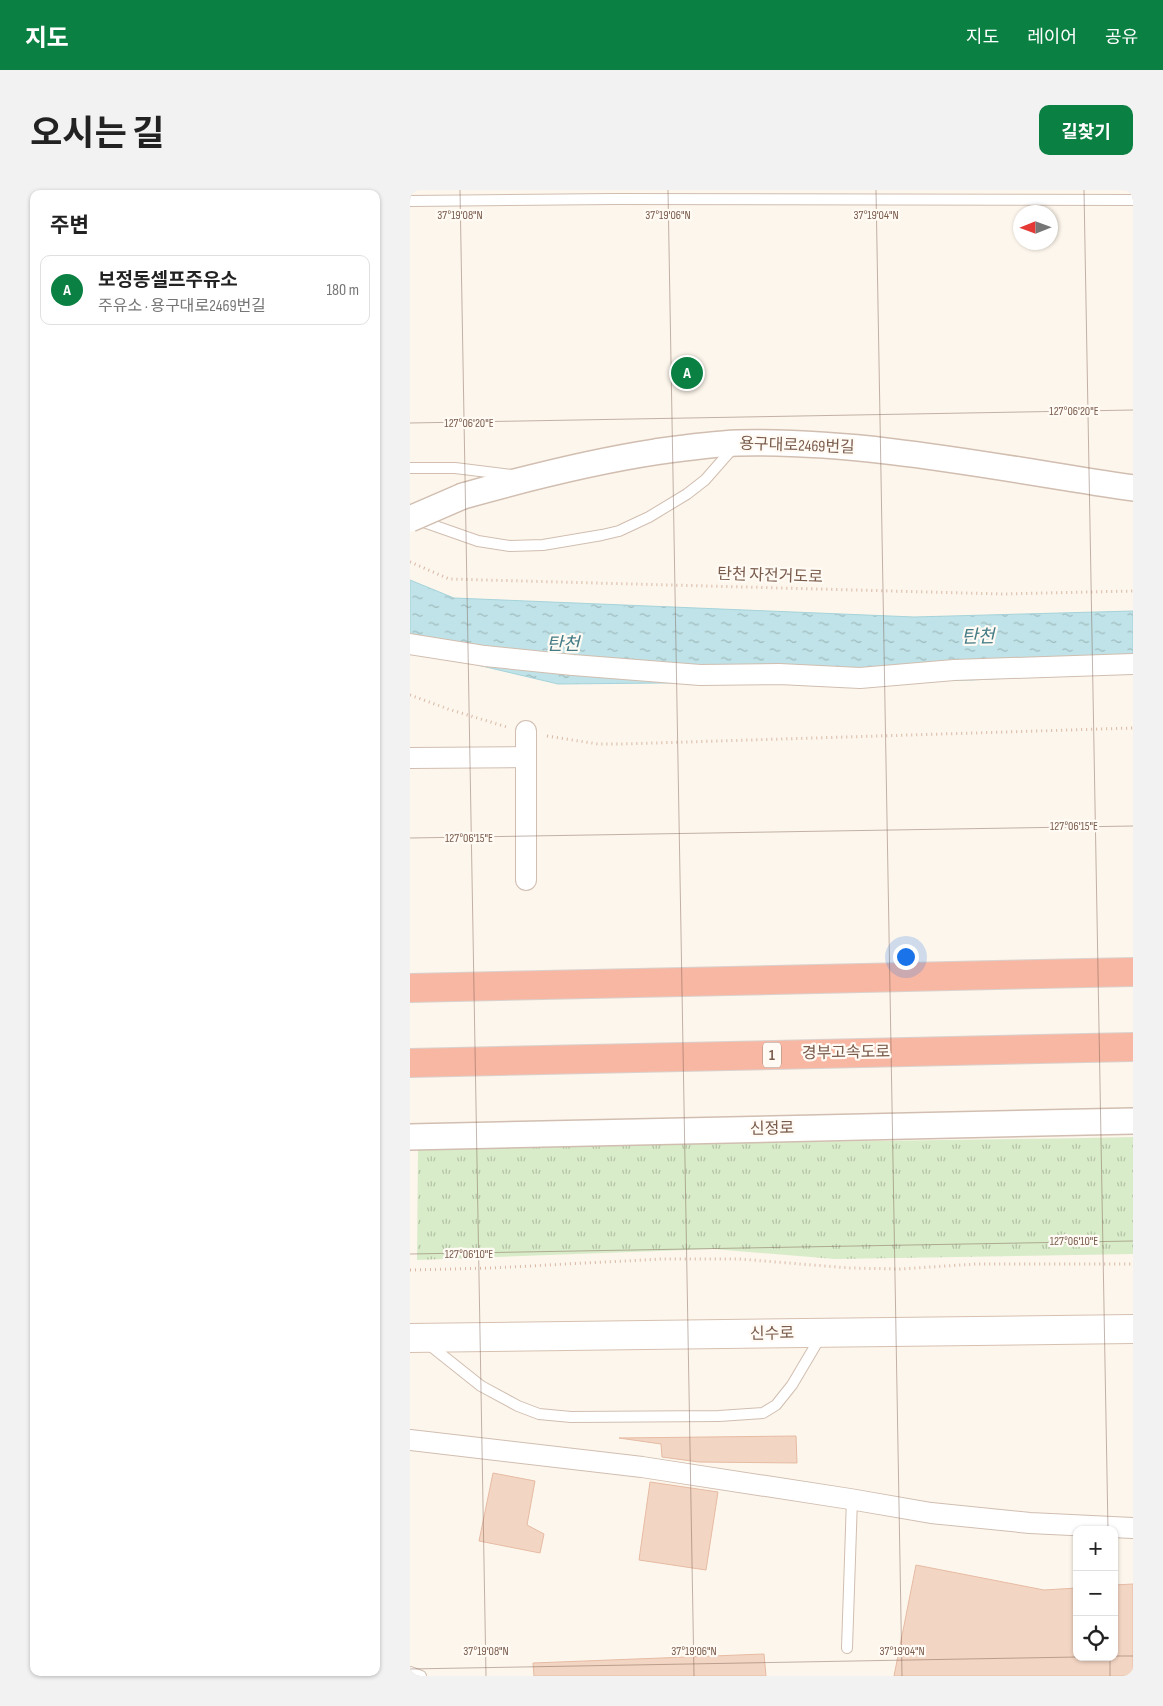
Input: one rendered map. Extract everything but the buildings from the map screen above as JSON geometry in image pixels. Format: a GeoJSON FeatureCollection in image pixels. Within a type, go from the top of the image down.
{"type":"FeatureCollection","features":[{"type":"Feature","properties":{"kind":"highway"},"geometry":{"type":"LineString","coordinates":[[410,988],[1133,972]]}},
{"type":"Feature","properties":{"kind":"highway","name":"경부고속도로"},"geometry":{"type":"LineString","coordinates":[[410,1063],[1133,1047]]}},
{"type":"Feature","properties":{"kind":"main road","name":"신수로"},"geometry":{"type":"LineString","coordinates":[[415,1338],[1133,1329]]}},
{"type":"Feature","properties":{"kind":"street","name":"용구대로2469번길"},"geometry":{"type":"LineString","coordinates":[[410,518],[463,496],[531,477],[638,455],[683,448],[738,443],[861,448],[1133,488]]}},
{"type":"Feature","properties":{"kind":"street"},"geometry":{"type":"LineString","coordinates":[[410,644],[485,656],[700,675],[779,674],[860,678],[954,670],[1133,664]]}},
{"type":"Feature","properties":{"kind":"street"},"geometry":{"type":"LineString","coordinates":[[526,732],[526,880]]}},
{"type":"Feature","properties":{"kind":"street"},"geometry":{"type":"LineString","coordinates":[[410,758],[526,757]]}},
{"type":"Feature","properties":{"kind":"street","name":"신정로"},"geometry":{"type":"LineString","coordinates":[[410,1137],[1133,1121]]}},
{"type":"Feature","properties":{"kind":"street"},"geometry":{"type":"LineString","coordinates":[[410,1440],[642,1467],[852,1499],[931,1514],[1030,1523],[1133,1528]]}},
{"type":"Feature","properties":{"kind":"lane"},"geometry":{"type":"LineString","coordinates":[[410,201],[613,199],[1133,200]]}},
{"type":"Feature","properties":{"kind":"lane"},"geometry":{"type":"LineString","coordinates":[[410,518],[478,541],[510,546],[543,545],[602,535],[633,525],[688,494],[705,480],[738,443]]}},
{"type":"Feature","properties":{"kind":"lane"},"geometry":{"type":"LineString","coordinates":[[410,468],[455,468],[531,477]]}},
{"type":"Feature","properties":{"kind":"lane"},"geometry":{"type":"LineString","coordinates":[[415,1338],[481,1386],[518,1406],[539,1414],[571,1417],[699,1416],[763,1413],[776,1405],[792,1385],[823,1333]]}},
{"type":"Feature","properties":{"kind":"lane"},"geometry":{"type":"LineString","coordinates":[[847,1648],[852,1499]]}},
{"type":"Feature","properties":{"kind":"lane"},"geometry":{"type":"LineString","coordinates":[[410,1672],[421,1676]]}},
{"type":"Feature","properties":{"kind":"path","name":"탄천 자전거도로"},"geometry":{"type":"LineString","coordinates":[[410,562],[449,579],[1002,594],[1133,591]]}},
{"type":"Feature","properties":{"kind":"path"},"geometry":{"type":"LineString","coordinates":[[410,695],[492,724],[526,732],[598,744],[1133,728]]}},
{"type":"Feature","properties":{"kind":"path"},"geometry":{"type":"LineString","coordinates":[[410,1270],[491,1268],[662,1259],[739,1259],[840,1267],[900,1269],[976,1264],[1133,1264]]}},
{"type":"Feature","properties":{"kind":"green space"},"geometry":{"type":"Polygon","coordinates":[[[1133,1137],[1133,1254],[835,1259],[713,1249],[417,1260],[418,1148],[1133,1137]]]}},
{"type":"Feature","properties":{"kind":"water","name":"탄천"},"geometry":{"type":"Polygon","coordinates":[[[410,580],[454,598],[914,617],[1133,611],[1133,672],[971,680],[558,684],[410,649],[410,580]]]}},
{"type":"Feature","properties":{"kind":"place","name":"보정동셀프주유소"},"geometry":{"type":"Point","coordinates":[687,373]}}]}
